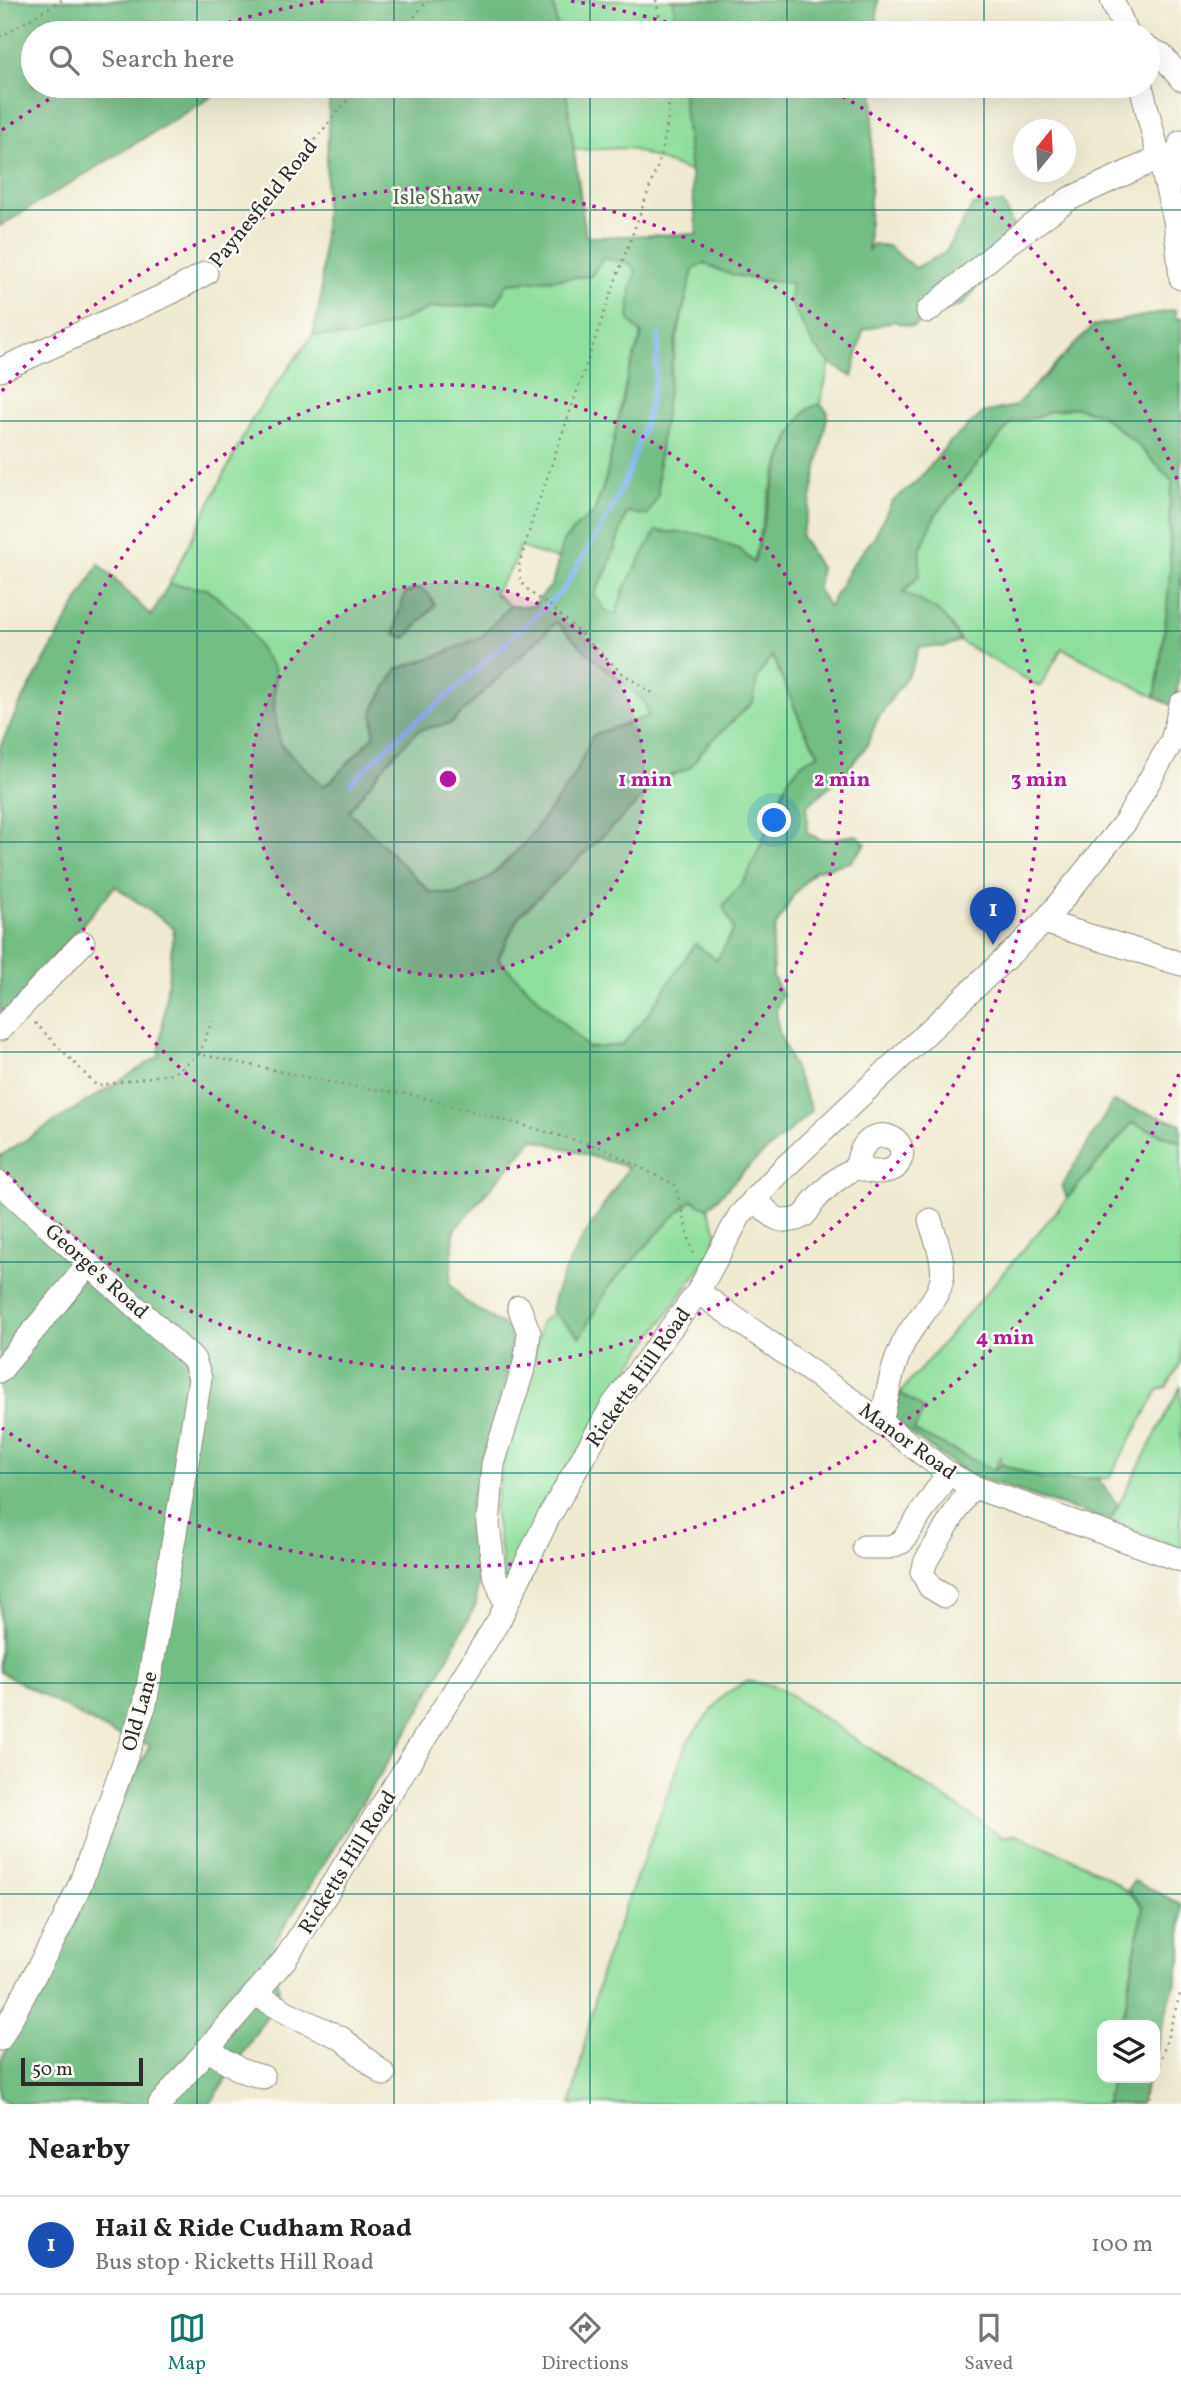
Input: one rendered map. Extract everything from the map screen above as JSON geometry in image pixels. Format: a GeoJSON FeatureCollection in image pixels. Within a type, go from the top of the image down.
{"type":"FeatureCollection","features":[{"type":"Feature","properties":{"kind":"street"},"geometry":{"type":"LineString","coordinates":[[1112,0],[1121,21]]}},
{"type":"Feature","properties":{"kind":"street"},"geometry":{"type":"LineString","coordinates":[[1160,54],[1181,79]]}},
{"type":"Feature","properties":{"kind":"street"},"geometry":{"type":"LineString","coordinates":[[1144,98],[1175,220],[1181,278]]}},
{"type":"Feature","properties":{"kind":"street"},"geometry":{"type":"LineString","coordinates":[[1167,190],[1181,142]]}},
{"type":"Feature","properties":{"kind":"street"},"geometry":{"type":"LineString","coordinates":[[928,311],[1007,244],[1069,200],[1159,158]]}},
{"type":"Feature","properties":{"kind":"street","name":"Paynesfield Road"},"geometry":{"type":"LineString","coordinates":[[0,370],[173,292],[206,273]]}},
{"type":"Feature","properties":{"kind":"street","name":"Ricketts Hill Road"},"geometry":{"type":"LineString","coordinates":[[160,2104],[286,1958],[499,1620],[547,1520],[613,1405],[698,1292],[740,1215],[783,1169],[1044,922],[1126,821],[1172,741],[1181,705]]}},
{"type":"Feature","properties":{"kind":"street"},"geometry":{"type":"LineString","coordinates":[[1044,922],[1181,964]]}},
{"type":"Feature","properties":{"kind":"street"},"geometry":{"type":"LineString","coordinates":[[0,1029],[83,943]]}},
{"type":"Feature","properties":{"kind":"street"},"geometry":{"type":"LineString","coordinates":[[754,1199],[776,1218],[798,1219],[834,1182],[858,1167]]}},
{"type":"Feature","properties":{"kind":"street","name":"George's Road"},"geometry":{"type":"LineString","coordinates":[[0,1183],[194,1360]]}},
{"type":"Feature","properties":{"kind":"street"},"geometry":{"type":"LineString","coordinates":[[881,1423],[892,1373],[903,1343],[940,1289],[943,1276],[940,1252],[930,1220]]}},
{"type":"Feature","properties":{"kind":"street"},"geometry":{"type":"LineString","coordinates":[[0,1370],[89,1264]]}},
{"type":"Feature","properties":{"kind":"street","name":"Manor Road"},"geometry":{"type":"LineString","coordinates":[[698,1292],[854,1402],[948,1473],[971,1486],[1181,1560]]}},
{"type":"Feature","properties":{"kind":"street"},"geometry":{"type":"LineString","coordinates":[[506,1605],[494,1573],[488,1524],[493,1464],[526,1363],[529,1333],[519,1307]]}},
{"type":"Feature","properties":{"kind":"street","name":"Old Lane"},"geometry":{"type":"LineString","coordinates":[[0,2039],[63,1922],[81,1882],[145,1704],[200,1378],[194,1360]]}},
{"type":"Feature","properties":{"kind":"street"},"geometry":{"type":"LineString","coordinates":[[864,1547],[889,1547],[902,1542],[948,1473]]}},
{"type":"Feature","properties":{"kind":"street"},"geometry":{"type":"LineString","coordinates":[[945,1596],[930,1587],[922,1572],[971,1486]]}},
{"type":"Feature","properties":{"kind":"street"},"geometry":{"type":"LineString","coordinates":[[255,1994],[341,2038],[384,2074]]}},
{"type":"Feature","properties":{"kind":"street"},"geometry":{"type":"LineString","coordinates":[[207,2049],[242,2071],[263,2077]]}},
{"type":"Feature","properties":{"kind":"path"},"geometry":{"type":"LineString","coordinates":[[27,21],[62,0]]}},
{"type":"Feature","properties":{"kind":"path"},"geometry":{"type":"LineString","coordinates":[[411,21],[428,0]]}},
{"type":"Feature","properties":{"kind":"path"},"geometry":{"type":"LineString","coordinates":[[656,0],[660,21]]}},
{"type":"Feature","properties":{"kind":"path"},"geometry":{"type":"LineString","coordinates":[[0,37],[21,24]]}},
{"type":"Feature","properties":{"kind":"path","name":"Paynesfield Road"},"geometry":{"type":"LineString","coordinates":[[206,273],[349,98]]}},
{"type":"Feature","properties":{"kind":"path"},"geometry":{"type":"LineString","coordinates":[[652,693],[622,673],[552,607],[531,593],[521,582],[519,566],[533,517],[661,158],[669,98]]}},
{"type":"Feature","properties":{"kind":"path"},"geometry":{"type":"LineString","coordinates":[[20,1008],[97,1086],[174,1073],[199,1054],[212,1021]]}},
{"type":"Feature","properties":{"kind":"path"},"geometry":{"type":"LineString","coordinates":[[199,1054],[343,1085],[414,1095],[600,1147],[675,1185],[695,1261],[712,1269]]}},
{"type":"Feature","properties":{"kind":"path"},"geometry":{"type":"LineString","coordinates":[[1148,2104],[1181,1991]]}},
{"type":"Feature","properties":{"kind":"green space"},"geometry":{"type":"Polygon","coordinates":[[[0,0],[553,0],[556,21],[21,21],[21,98],[209,98],[0,226],[0,0]]]}},
{"type":"Feature","properties":{"kind":"green space"},"geometry":{"type":"Polygon","coordinates":[[[553,0],[673,0],[676,21],[556,21],[553,0]]]}},
{"type":"Feature","properties":{"kind":"green space"},"geometry":{"type":"Polygon","coordinates":[[[673,0],[878,0],[877,21],[676,21],[673,0]]]}},
{"type":"Feature","properties":{"kind":"green space","name":"Isle Shaw"},"geometry":{"type":"Polygon","coordinates":[[[329,98],[567,98],[586,237],[697,234],[683,98],[874,98],[868,251],[872,244],[888,246],[915,268],[945,253],[973,205],[1003,203],[1021,243],[987,274],[964,304],[931,316],[912,327],[893,321],[863,330],[852,377],[830,363],[814,346],[790,302],[792,283],[736,275],[704,263],[693,270],[675,340],[658,463],[658,496],[647,516],[627,512],[608,568],[594,595],[606,611],[616,614],[624,589],[656,531],[701,534],[741,550],[754,563],[783,456],[801,418],[810,408],[820,404],[828,412],[801,536],[820,568],[818,589],[829,607],[851,566],[873,539],[892,502],[916,482],[948,444],[983,413],[1015,406],[1093,326],[1175,310],[1176,320],[1181,318],[1181,658],[1175,707],[1155,697],[1168,600],[1170,503],[1173,482],[1136,443],[1100,414],[1075,407],[1012,422],[936,514],[920,550],[919,576],[903,592],[943,615],[960,641],[944,647],[919,647],[911,670],[877,720],[866,747],[844,774],[807,806],[807,833],[821,840],[857,835],[866,844],[850,862],[814,871],[794,894],[775,928],[772,945],[773,977],[782,995],[776,1010],[779,1033],[812,1111],[749,1166],[708,1208],[692,1200],[670,1220],[610,1285],[580,1337],[551,1310],[556,1292],[573,1254],[628,1167],[533,1139],[454,1230],[450,1284],[463,1300],[510,1330],[512,1357],[470,1504],[471,1541],[479,1557],[476,1604],[418,1714],[275,1941],[279,1997],[210,2104],[10,2104],[0,2097],[0,2062],[75,1924],[103,1838],[150,1745],[114,1734],[0,1672],[0,1156],[159,1056],[174,928],[115,886],[12,1007],[0,1012],[0,747],[19,706],[99,564],[151,616],[169,584],[207,589],[243,619],[275,670],[274,710],[280,744],[323,786],[332,780],[374,736],[373,710],[397,669],[440,655],[481,637],[510,606],[533,606],[552,585],[563,542],[594,513],[606,478],[628,374],[642,335],[629,320],[631,289],[636,271],[629,263],[603,258],[591,276],[508,283],[496,304],[430,308],[353,337],[313,335],[321,297],[329,98]],[[556,622],[451,723],[419,730],[388,761],[349,811],[430,892],[455,894],[488,879],[525,843],[572,780],[593,735],[649,716],[644,701],[556,622]],[[772,655],[757,678],[753,702],[706,746],[689,768],[660,781],[518,917],[498,959],[588,1048],[622,1045],[648,1014],[695,944],[717,960],[734,929],[723,906],[748,875],[789,778],[803,762],[819,754],[803,727],[772,655]]]}},
{"type":"Feature","properties":{"kind":"green space"},"geometry":{"type":"Polygon","coordinates":[[[567,98],[683,98],[691,172],[629,148],[574,150],[567,98]]]}},
{"type":"Feature","properties":{"kind":"green space"},"geometry":{"type":"Polygon","coordinates":[[[603,258],[629,263],[637,272],[631,289],[642,334],[628,374],[606,478],[594,513],[563,542],[558,559],[519,547],[514,564],[494,593],[510,606],[481,637],[440,655],[397,669],[373,710],[374,736],[323,786],[280,744],[274,710],[275,670],[207,589],[169,584],[253,417],[313,335],[353,337],[430,308],[496,304],[507,283],[591,276],[603,258]]]}},
{"type":"Feature","properties":{"kind":"green space"},"geometry":{"type":"Polygon","coordinates":[[[704,263],[736,276],[792,283],[814,346],[830,363],[820,404],[806,411],[779,463],[754,564],[624,589],[616,615],[606,611],[594,595],[608,568],[627,512],[658,496],[664,410],[674,354],[693,270],[704,263]]]}},
{"type":"Feature","properties":{"kind":"green space"},"geometry":{"type":"Polygon","coordinates":[[[1075,407],[1100,414],[1136,443],[1173,482],[1169,515],[1169,588],[1155,697],[1062,648],[1040,687],[960,641],[951,624],[903,593],[919,576],[920,550],[936,514],[1012,422],[1075,407]]]}},
{"type":"Feature","properties":{"kind":"green space"},"geometry":{"type":"Polygon","coordinates":[[[420,588],[430,596],[435,605],[406,638],[395,634],[405,593],[420,588]]]}},
{"type":"Feature","properties":{"kind":"green space"},"geometry":{"type":"Polygon","coordinates":[[[556,622],[644,701],[649,716],[593,735],[572,780],[525,843],[488,879],[455,894],[430,892],[348,811],[387,761],[419,730],[451,723],[556,622]]]}},
{"type":"Feature","properties":{"kind":"green space"},"geometry":{"type":"Polygon","coordinates":[[[772,654],[803,727],[819,755],[789,778],[748,875],[724,906],[734,929],[717,961],[695,944],[648,1014],[622,1046],[588,1048],[498,959],[518,917],[660,780],[689,768],[706,746],[753,702],[757,678],[772,654]]]}},
{"type":"Feature","properties":{"kind":"green space"},"geometry":{"type":"Polygon","coordinates":[[[1113,1102],[1181,1124],[1181,1142],[1132,1123],[1067,1198],[1062,1186],[1113,1102]]]}},
{"type":"Feature","properties":{"kind":"green space"},"geometry":{"type":"Polygon","coordinates":[[[1132,1123],[1181,1142],[1181,1362],[1167,1387],[1159,1389],[1109,1478],[1046,1480],[1001,1464],[1000,1457],[994,1470],[913,1431],[924,1409],[900,1393],[1132,1123]]]}},
{"type":"Feature","properties":{"kind":"green space"},"geometry":{"type":"Polygon","coordinates":[[[689,1199],[708,1208],[717,1232],[712,1251],[623,1377],[505,1584],[494,1508],[509,1434],[535,1355],[541,1322],[554,1312],[580,1337],[610,1285],[688,1204],[689,1199]]]}},
{"type":"Feature","properties":{"kind":"green space"},"geometry":{"type":"Polygon","coordinates":[[[1181,1386],[1181,1549],[1110,1521],[1181,1386]]]}},
{"type":"Feature","properties":{"kind":"green space"},"geometry":{"type":"Polygon","coordinates":[[[900,1393],[924,1409],[914,1431],[994,1470],[1001,1464],[1046,1480],[1097,1478],[1118,1505],[1110,1521],[969,1475],[891,1420],[900,1393]]]}},
{"type":"Feature","properties":{"kind":"green space"},"geometry":{"type":"Polygon","coordinates":[[[747,1681],[777,1687],[1003,1837],[1016,1834],[1084,1864],[1116,1883],[1143,1907],[1123,2020],[1097,2020],[1097,2083],[1110,2083],[1106,2104],[571,2104],[602,1969],[688,1740],[725,1694],[747,1681]]]}},
{"type":"Feature","properties":{"kind":"green space"},"geometry":{"type":"Polygon","coordinates":[[[1134,1881],[1181,1904],[1181,1960],[1160,2035],[1160,2020],[1123,2020],[1143,1907],[1128,1890],[1134,1881]]]}},
{"type":"Feature","properties":{"kind":"green space"},"geometry":{"type":"Polygon","coordinates":[[[1110,2083],[1146,2083],[1140,2104],[1106,2104],[1110,2083]]]}},
{"type":"Feature","properties":{"kind":"waterway"},"geometry":{"type":"LineString","coordinates":[[350,784],[405,730],[448,696],[563,590],[610,513],[628,473],[646,421],[655,379],[659,335]]}},
{"type":"Feature","properties":{"kind":"place","name":"Hail & Ride Cudham Road"},"geometry":{"type":"Point","coordinates":[993,945]}}]}
